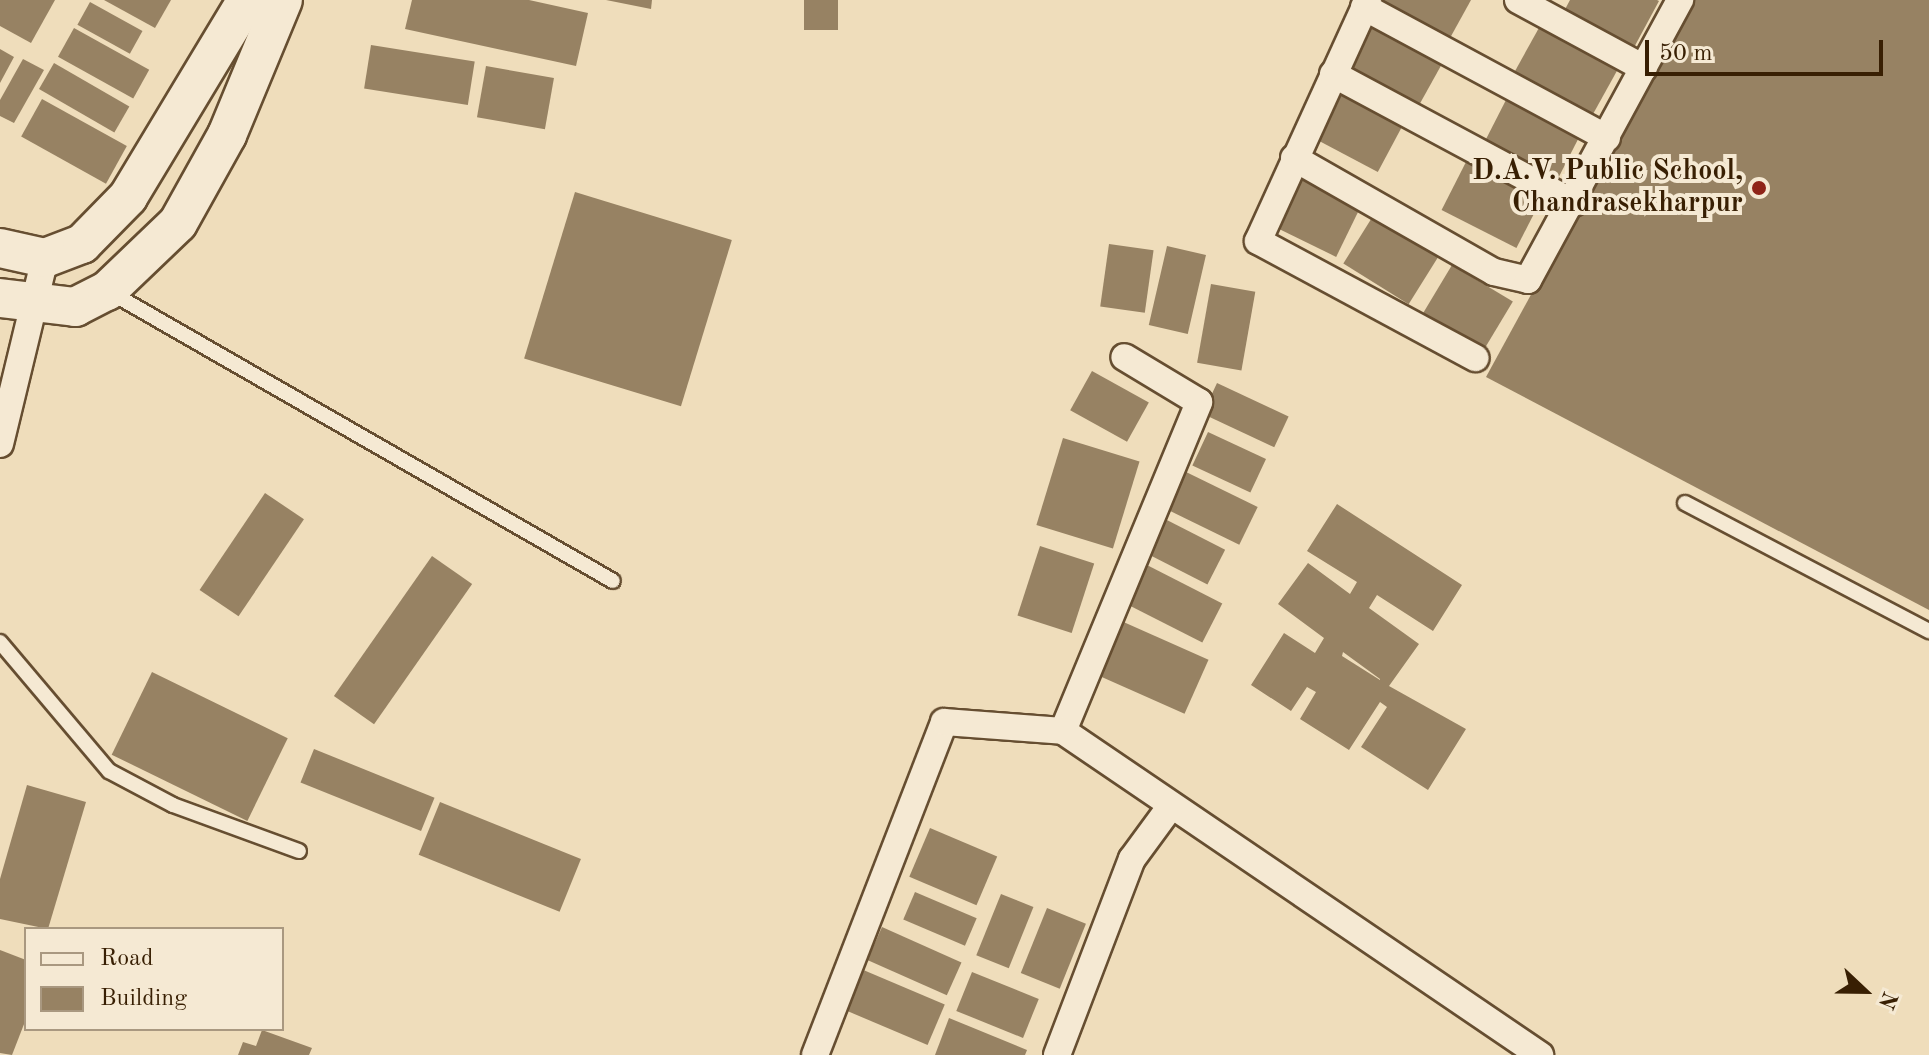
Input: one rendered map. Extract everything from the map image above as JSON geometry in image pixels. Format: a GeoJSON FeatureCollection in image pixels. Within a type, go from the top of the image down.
{"type":"FeatureCollection","features":[{"type":"Feature","properties":{"kind":"street"},"geometry":{"type":"LineString","coordinates":[[0,248],[45,258],[82,244],[128,197],[247,0]]}},
{"type":"Feature","properties":{"kind":"street"},"geometry":{"type":"LineString","coordinates":[[18,303],[75,307],[107,291],[178,223],[227,135],[283,0]]}},
{"type":"Feature","properties":{"kind":"street"},"geometry":{"type":"LineString","coordinates":[[1518,0],[1644,68]]}},
{"type":"Feature","properties":{"kind":"street"},"geometry":{"type":"LineString","coordinates":[[1294,158],[1513,279],[1528,280],[1540,267],[1680,0]]}},
{"type":"Feature","properties":{"kind":"street"},"geometry":{"type":"LineString","coordinates":[[1475,358],[1258,241],[1366,4],[1607,138]]}},
{"type":"Feature","properties":{"kind":"street"},"geometry":{"type":"LineString","coordinates":[[1333,74],[1574,203]]}},
{"type":"Feature","properties":{"kind":"street"},"geometry":{"type":"LineString","coordinates":[[0,444],[18,303],[45,258]]}},
{"type":"Feature","properties":{"kind":"street"},"geometry":{"type":"LineString","coordinates":[[1063,731],[1199,402],[1124,357]]}},
{"type":"Feature","properties":{"kind":"street"},"geometry":{"type":"LineString","coordinates":[[815,1055],[944,722],[1063,731],[1540,1055]]}},
{"type":"Feature","properties":{"kind":"street"},"geometry":{"type":"LineString","coordinates":[[1057,1055],[1132,859],[1171,806]]}},
{"type":"Feature","properties":{"kind":"lane"},"geometry":{"type":"LineString","coordinates":[[107,291],[613,581]]}},
{"type":"Feature","properties":{"kind":"lane"},"geometry":{"type":"LineString","coordinates":[[1685,503],[1929,631]]}},
{"type":"Feature","properties":{"kind":"lane"},"geometry":{"type":"LineString","coordinates":[[0,642],[109,771],[173,805],[299,851]]}},
{"type":"Feature","properties":{"kind":"building"},"geometry":{"type":"Polygon","coordinates":[[[0,0],[55,0],[31,43],[0,26],[0,0]]]}},
{"type":"Feature","properties":{"kind":"building"},"geometry":{"type":"Polygon","coordinates":[[[104,0],[171,0],[155,28],[104,0]]]}},
{"type":"Feature","properties":{"kind":"building"},"geometry":{"type":"Polygon","coordinates":[[[412,0],[529,0],[588,13],[576,66],[405,29],[412,0]]]}},
{"type":"Feature","properties":{"kind":"building"},"geometry":{"type":"Polygon","coordinates":[[[606,0],[652,0],[651,9],[606,0]]]}},
{"type":"Feature","properties":{"kind":"building"},"geometry":{"type":"Polygon","coordinates":[[[804,0],[838,0],[838,30],[804,30],[804,0]]]}},
{"type":"Feature","properties":{"kind":"building"},"geometry":{"type":"Polygon","coordinates":[[[1382,0],[1471,0],[1450,38],[1382,0]]]}},
{"type":"Feature","properties":{"kind":"building"},"geometry":{"type":"Polygon","coordinates":[[[1570,0],[1659,1],[1631,53],[1562,15],[1570,0]]]}},
{"type":"Feature","properties":{"kind":"building","name":"D.A.V. Public School, Chandrasekharpur"},"geometry":{"type":"Polygon","coordinates":[[[1692,0],[1929,0],[1929,610],[1486,377],[1692,0]]]}},
{"type":"Feature","properties":{"kind":"building"},"geometry":{"type":"Polygon","coordinates":[[[90,2],[142,31],[130,54],[77,25],[90,2]]]}},
{"type":"Feature","properties":{"kind":"building"},"geometry":{"type":"Polygon","coordinates":[[[1372,21],[1444,61],[1418,107],[1346,67],[1372,21]]]}},
{"type":"Feature","properties":{"kind":"building"},"geometry":{"type":"Polygon","coordinates":[[[1540,26],[1618,69],[1591,118],[1513,75],[1540,26]]]}},
{"type":"Feature","properties":{"kind":"building"},"geometry":{"type":"Polygon","coordinates":[[[74,28],[149,70],[133,99],[58,57],[74,28]]]}},
{"type":"Feature","properties":{"kind":"building"},"geometry":{"type":"Polygon","coordinates":[[[371,45],[475,61],[468,105],[364,88],[371,45]]]}},
{"type":"Feature","properties":{"kind":"building"},"geometry":{"type":"Polygon","coordinates":[[[0,49],[14,57],[0,83],[0,49]]]}},
{"type":"Feature","properties":{"kind":"building"},"geometry":{"type":"Polygon","coordinates":[[[23,59],[44,70],[14,123],[0,116],[0,100],[23,59]]]}},
{"type":"Feature","properties":{"kind":"building"},"geometry":{"type":"Polygon","coordinates":[[[54,63],[129,106],[114,132],[39,89],[54,63]]]}},
{"type":"Feature","properties":{"kind":"building"},"geometry":{"type":"Polygon","coordinates":[[[486,66],[554,78],[545,129],[477,117],[486,66]]]}},
{"type":"Feature","properties":{"kind":"building"},"geometry":{"type":"Polygon","coordinates":[[[1337,87],[1404,123],[1378,172],[1311,136],[1337,87]]]}},
{"type":"Feature","properties":{"kind":"building"},"geometry":{"type":"Polygon","coordinates":[[[1507,98],[1580,135],[1556,182],[1483,144],[1507,98]]]}},
{"type":"Feature","properties":{"kind":"building"},"geometry":{"type":"Polygon","coordinates":[[[42,99],[127,146],[106,184],[21,137],[42,99]]]}},
{"type":"Feature","properties":{"kind":"building"},"geometry":{"type":"Polygon","coordinates":[[[1467,160],[1542,198],[1516,248],[1442,210],[1467,160]]]}},
{"type":"Feature","properties":{"kind":"building"},"geometry":{"type":"Polygon","coordinates":[[[1296,175],[1361,207],[1336,257],[1271,225],[1296,175]]]}},
{"type":"Feature","properties":{"kind":"building"},"geometry":{"type":"Polygon","coordinates":[[[575,192],[732,240],[681,406],[524,358],[575,192]]]}},
{"type":"Feature","properties":{"kind":"building"},"geometry":{"type":"Polygon","coordinates":[[[1373,216],[1438,257],[1409,304],[1343,263],[1373,216]]]}},
{"type":"Feature","properties":{"kind":"building"},"geometry":{"type":"Polygon","coordinates":[[[1109,244],[1154,250],[1145,313],[1100,306],[1109,244]]]}},
{"type":"Feature","properties":{"kind":"building"},"geometry":{"type":"Polygon","coordinates":[[[1167,246],[1206,255],[1188,334],[1149,325],[1167,246]]]}},
{"type":"Feature","properties":{"kind":"building"},"geometry":{"type":"Polygon","coordinates":[[[1452,265],[1513,302],[1484,350],[1423,313],[1452,265]]]}},
{"type":"Feature","properties":{"kind":"building"},"geometry":{"type":"Polygon","coordinates":[[[1211,284],[1255,292],[1241,371],[1197,363],[1211,284]]]}},
{"type":"Feature","properties":{"kind":"building"},"geometry":{"type":"Polygon","coordinates":[[[1092,371],[1149,403],[1127,442],[1070,410],[1092,371]]]}},
{"type":"Feature","properties":{"kind":"building"},"geometry":{"type":"Polygon","coordinates":[[[1217,383],[1289,416],[1274,447],[1203,414],[1217,383]]]}},
{"type":"Feature","properties":{"kind":"building"},"geometry":{"type":"Polygon","coordinates":[[[1208,432],[1266,459],[1250,493],[1192,466],[1208,432]]]}},
{"type":"Feature","properties":{"kind":"building"},"geometry":{"type":"Polygon","coordinates":[[[1063,438],[1140,461],[1113,548],[1036,525],[1063,438]]]}},
{"type":"Feature","properties":{"kind":"building"},"geometry":{"type":"Polygon","coordinates":[[[1184,471],[1258,507],[1239,545],[1166,509],[1184,471]]]}},
{"type":"Feature","properties":{"kind":"building"},"geometry":{"type":"Polygon","coordinates":[[[265,493],[304,519],[239,616],[200,590],[265,493]]]}},
{"type":"Feature","properties":{"kind":"building"},"geometry":{"type":"Polygon","coordinates":[[[1337,504],[1462,585],[1433,631],[1377,595],[1369,608],[1419,644],[1389,686],[1466,729],[1428,790],[1361,747],[1387,707],[1380,702],[1349,750],[1300,719],[1316,692],[1307,687],[1291,711],[1251,685],[1284,633],[1315,653],[1324,638],[1278,604],[1308,563],[1350,594],[1357,582],[1307,551],[1337,504]],[[1343,652],[1342,656],[1380,679],[1343,652]]]}},
{"type":"Feature","properties":{"kind":"building"},"geometry":{"type":"Polygon","coordinates":[[[1161,517],[1225,550],[1207,584],[1143,552],[1161,517]]]}},
{"type":"Feature","properties":{"kind":"building"},"geometry":{"type":"Polygon","coordinates":[[[1040,546],[1094,564],[1072,633],[1017,615],[1040,546]]]}},
{"type":"Feature","properties":{"kind":"building"},"geometry":{"type":"Polygon","coordinates":[[[432,556],[472,584],[374,724],[334,696],[432,556]]]}},
{"type":"Feature","properties":{"kind":"building"},"geometry":{"type":"Polygon","coordinates":[[[1143,563],[1222,603],[1202,643],[1123,602],[1143,563]]]}},
{"type":"Feature","properties":{"kind":"building"},"geometry":{"type":"Polygon","coordinates":[[[1119,620],[1209,660],[1185,714],[1095,674],[1119,620]]]}},
{"type":"Feature","properties":{"kind":"building"},"geometry":{"type":"Polygon","coordinates":[[[152,672],[288,738],[247,821],[112,755],[152,672]]]}},
{"type":"Feature","properties":{"kind":"building"},"geometry":{"type":"Polygon","coordinates":[[[314,749],[435,798],[421,831],[301,782],[314,749]]]}},
{"type":"Feature","properties":{"kind":"building"},"geometry":{"type":"Polygon","coordinates":[[[27,785],[86,802],[49,927],[0,919],[0,879],[27,785]]]}},
{"type":"Feature","properties":{"kind":"building"},"geometry":{"type":"Polygon","coordinates":[[[440,802],[581,859],[560,912],[419,855],[440,802]]]}},
{"type":"Feature","properties":{"kind":"building"},"geometry":{"type":"Polygon","coordinates":[[[930,828],[997,857],[976,905],[909,877],[930,828]]]}},
{"type":"Feature","properties":{"kind":"building"},"geometry":{"type":"Polygon","coordinates":[[[915,892],[977,918],[965,946],[903,920],[915,892]]]}},
{"type":"Feature","properties":{"kind":"building"},"geometry":{"type":"Polygon","coordinates":[[[1001,894],[1033,907],[1009,968],[976,955],[1001,894]]]}},
{"type":"Feature","properties":{"kind":"building"},"geometry":{"type":"Polygon","coordinates":[[[1047,908],[1086,924],[1060,989],[1021,973],[1047,908]]]}},
{"type":"Feature","properties":{"kind":"building"},"geometry":{"type":"Polygon","coordinates":[[[882,927],[961,962],[947,995],[867,960],[882,927]]]}},
{"type":"Feature","properties":{"kind":"building"},"geometry":{"type":"Polygon","coordinates":[[[0,950],[24,959],[24,1024],[12,1055],[0,1053],[0,950]]]}},
{"type":"Feature","properties":{"kind":"building"},"geometry":{"type":"Polygon","coordinates":[[[861,969],[945,1005],[928,1045],[844,1010],[861,969]]]}},
{"type":"Feature","properties":{"kind":"building"},"geometry":{"type":"Polygon","coordinates":[[[972,972],[1039,999],[1023,1038],[956,1011],[972,972]]]}},
{"type":"Feature","properties":{"kind":"building"},"geometry":{"type":"Polygon","coordinates":[[[949,1018],[1027,1050],[1025,1055],[935,1055],[949,1018]]]}},
{"type":"Feature","properties":{"kind":"building"},"geometry":{"type":"Polygon","coordinates":[[[262,1031],[265,1031],[312,1048],[309,1055],[238,1055],[243,1042],[256,1046],[262,1031]]]}},
{"type":"Feature","properties":{"kind":"place","name":"D.A.V. Public School, Chandrasekharpur"},"geometry":{"type":"Point","coordinates":[1759,188]}}]}
